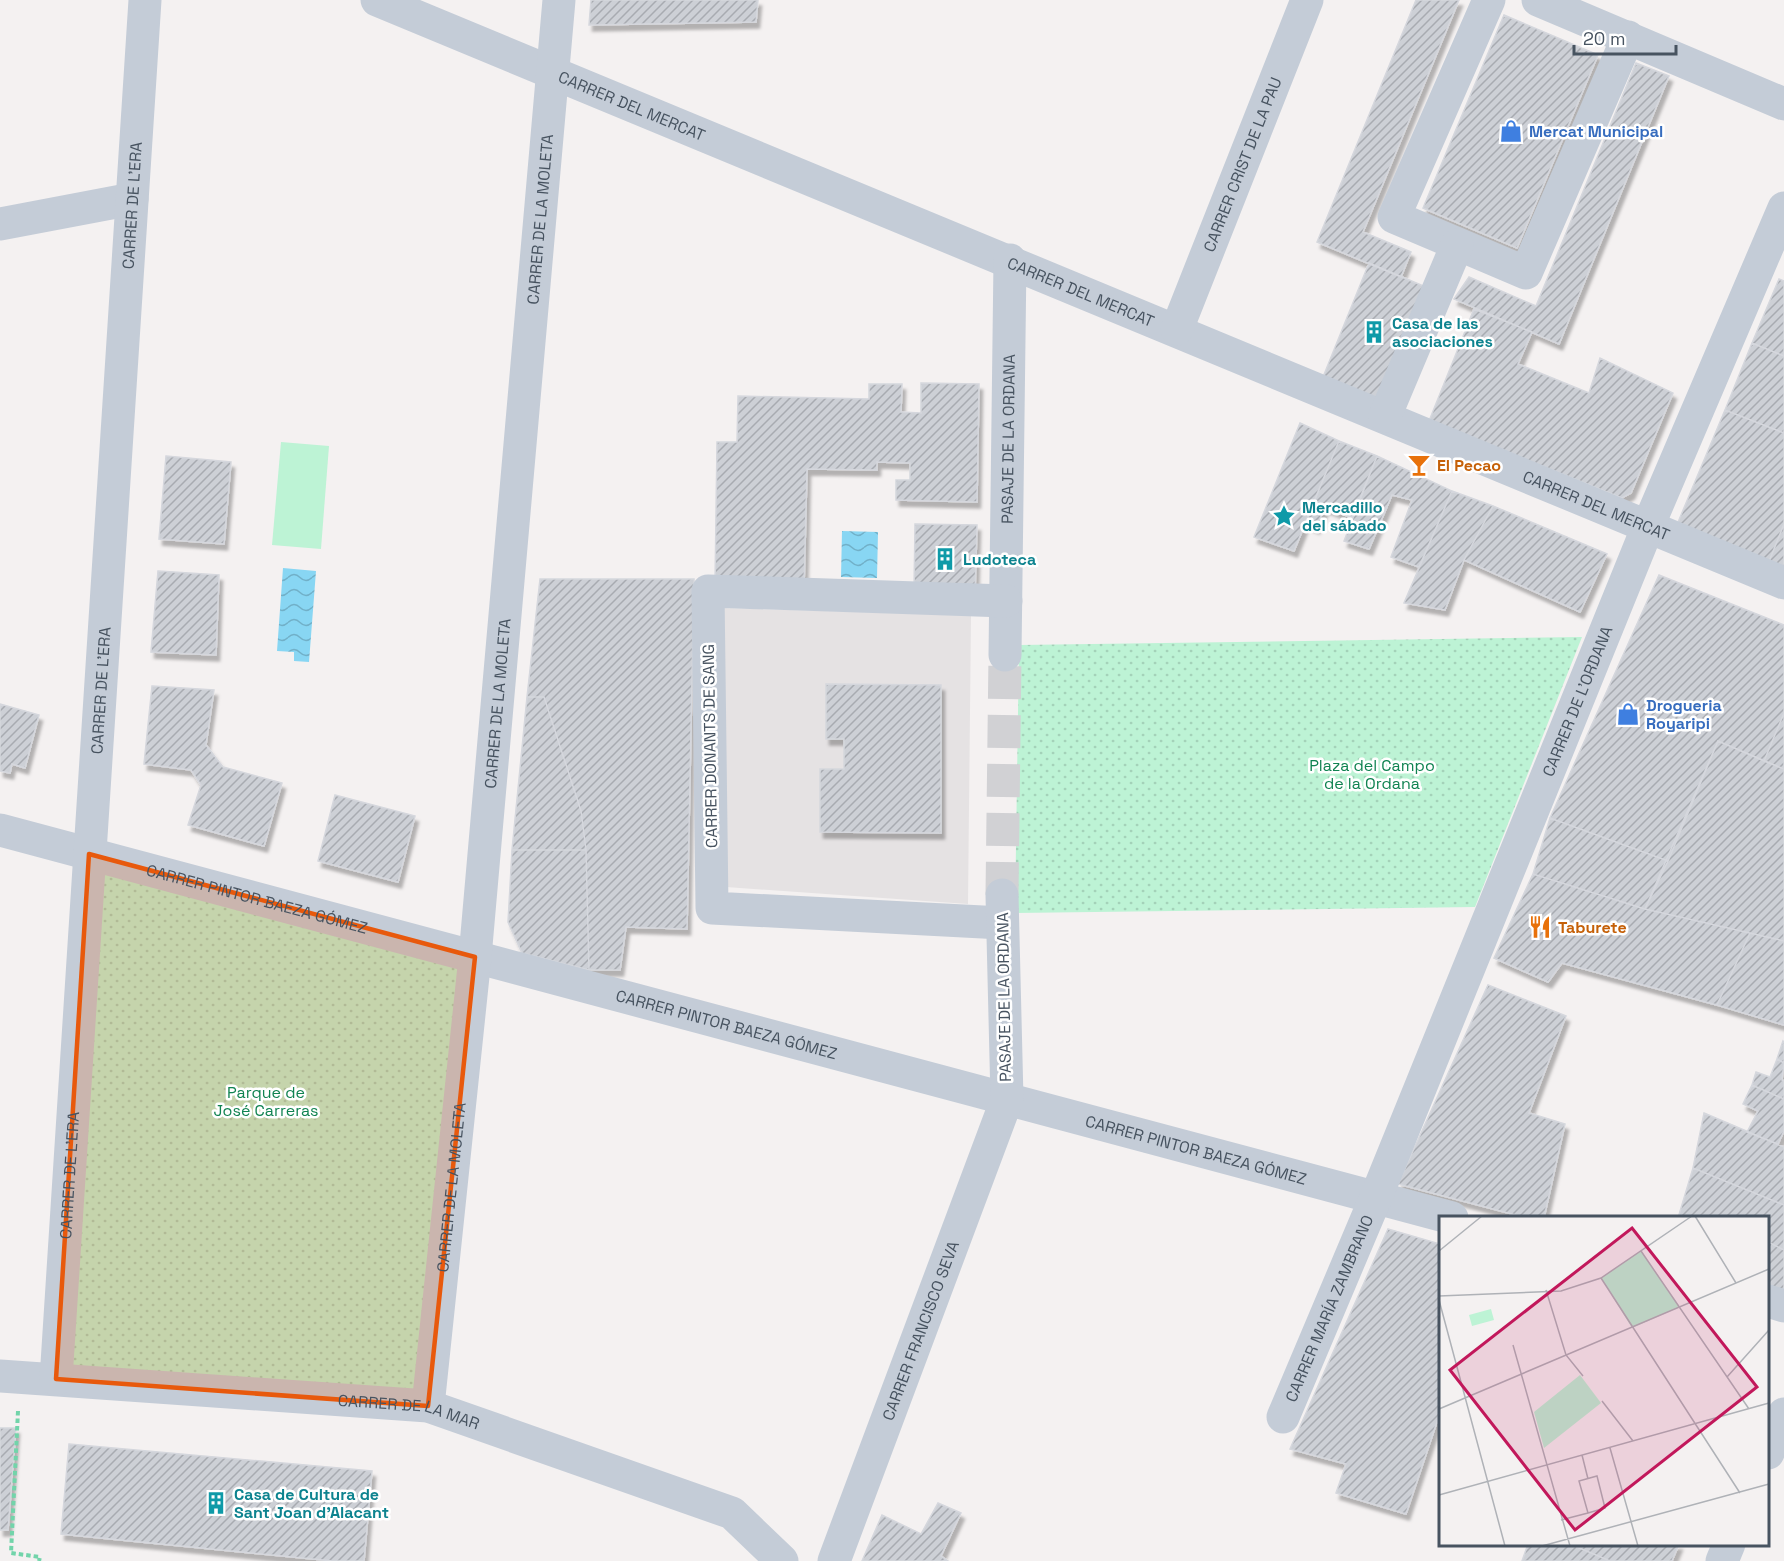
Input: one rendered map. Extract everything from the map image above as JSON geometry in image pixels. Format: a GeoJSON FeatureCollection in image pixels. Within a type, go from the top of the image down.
{"type":"FeatureCollection","features":[{"type":"Feature","properties":{"kind":"street","name":"CARRER DE L’ERA"},"geometry":{"type":"LineString","coordinates":[[56,1380],[88,854],[145,0]]}},
{"type":"Feature","properties":{"kind":"street","name":"CARRER DEL MERCAT"},"geometry":{"type":"LineString","coordinates":[[377,0],[1648,524],[1784,583]]}},
{"type":"Feature","properties":{"kind":"street","name":"CARRER DE LA MOLETA"},"geometry":{"type":"LineString","coordinates":[[428,1406],[475,957],[559,0]]}},
{"type":"Feature","properties":{"kind":"street","name":"CARRER CRIST DE LA PAU"},"geometry":{"type":"LineString","coordinates":[[1177,329],[1307,0]]}},
{"type":"Feature","properties":{"kind":"street"},"geometry":{"type":"LineString","coordinates":[[1489,0],[1394,216],[1526,273],[1628,37]]}},
{"type":"Feature","properties":{"kind":"street"},"geometry":{"type":"LineString","coordinates":[[1538,0],[1784,104]]}},
{"type":"Feature","properties":{"kind":"street"},"geometry":{"type":"LineString","coordinates":[[0,224],[132,199]]}},
{"type":"Feature","properties":{"kind":"street","name":"CARRER DE L'ORDANA"},"geometry":{"type":"LineString","coordinates":[[1376,1197],[1648,524],[1784,208]]}},
{"type":"Feature","properties":{"kind":"street"},"geometry":{"type":"LineString","coordinates":[[1385,416],[1457,245]]}},
{"type":"Feature","properties":{"kind":"street","name":"PASAJE DE LA ORDANA"},"geometry":{"type":"LineString","coordinates":[[1005,655],[1010,260]]}},
{"type":"Feature","properties":{"kind":"street","name":"CARRER DONANTS DE SANG"},"geometry":{"type":"LineString","coordinates":[[1002,909],[712,908],[708,591],[1006,601]]}},
{"type":"Feature","properties":{"kind":"street","name":"CARRER PINTOR BAEZA GÓMEZ"},"geometry":{"type":"LineString","coordinates":[[0,830],[1445,1216]]}},
{"type":"Feature","properties":{"kind":"street","name":"PASAJE DE LA ORDANA"},"geometry":{"type":"LineString","coordinates":[[1002,909],[1006,1099]]}},
{"type":"Feature","properties":{"kind":"street","name":"CARRER FRANCISCO SEVA"},"geometry":{"type":"LineString","coordinates":[[834,1561],[1006,1099]]}},
{"type":"Feature","properties":{"kind":"street","name":"CARRER MARÍA ZAMBRANO"},"geometry":{"type":"LineString","coordinates":[[1283,1417],[1376,1197]]}},
{"type":"Feature","properties":{"kind":"street"},"geometry":{"type":"LineString","coordinates":[[1769,1302],[1784,1306]]}},
{"type":"Feature","properties":{"kind":"street","name":"CARRER DE LA MAR"},"geometry":{"type":"LineString","coordinates":[[9,1376],[428,1406],[732,1513],[782,1561]]}},
{"type":"Feature","properties":{"kind":"street"},"geometry":{"type":"LineString","coordinates":[[1769,1448],[1784,1414]]}},
{"type":"Feature","properties":{"kind":"street"},"geometry":{"type":"LineString","coordinates":[[1722,1561],[1729,1546]]}},
{"type":"Feature","properties":{"kind":"path"},"geometry":{"type":"LineString","coordinates":[[9,1376],[11,1553],[40,1557],[39,1561]]}},
{"type":"Feature","properties":{"kind":"highlighted area"},"geometry":{"type":"Polygon","coordinates":[[[89,854],[475,957],[428,1406],[56,1379],[89,854]]]}},
{"type":"Feature","properties":{"kind":"shaded area"},"geometry":{"type":"Polygon","coordinates":[[[718,608],[971,615],[968,904],[726,887],[718,608]]]}},
{"type":"Feature","properties":{"kind":"green space"},"geometry":{"type":"Polygon","coordinates":[[[281,442],[329,446],[321,549],[272,545],[281,442]]]}},
{"type":"Feature","properties":{"kind":"green space","name":"Plaza del Campo de la Ordana"},"geometry":{"type":"Polygon","coordinates":[[[1582,637],[1475,907],[1015,913],[1019,645],[1582,637]]]}},
{"type":"Feature","properties":{"kind":"green space","name":"Parque de José Carreras"},"geometry":{"type":"Polygon","coordinates":[[[89,854],[475,957],[428,1406],[56,1379],[89,854]]]}},
{"type":"Feature","properties":{"kind":"water"},"geometry":{"type":"Polygon","coordinates":[[[842,531],[878,532],[877,578],[841,577],[842,531]]]}},
{"type":"Feature","properties":{"kind":"water"},"geometry":{"type":"Polygon","coordinates":[[[283,568],[316,571],[309,662],[294,661],[294,652],[277,651],[283,568]]]}},
{"type":"Feature","properties":{"kind":"building"},"geometry":{"type":"Polygon","coordinates":[[[591,0],[758,0],[756,22],[589,25],[591,0]]]}},
{"type":"Feature","properties":{"kind":"building"},"geometry":{"type":"Polygon","coordinates":[[[1416,0],[1459,0],[1363,232],[1411,252],[1401,277],[1317,242],[1416,0]]]}},
{"type":"Feature","properties":{"kind":"building","name":"Mercat Municipal"},"geometry":{"type":"Polygon","coordinates":[[[1504,15],[1598,55],[1517,248],[1423,208],[1504,15]]]}},
{"type":"Feature","properties":{"kind":"building"},"geometry":{"type":"Polygon","coordinates":[[[1636,63],[1669,76],[1559,344],[1454,299],[1469,277],[1536,306],[1636,63]]]}},
{"type":"Feature","properties":{"kind":"building","name":"Casa de las asociaciones"},"geometry":{"type":"Polygon","coordinates":[[[1369,263],[1428,288],[1379,399],[1323,377],[1369,263]]]}},
{"type":"Feature","properties":{"kind":"building"},"geometry":{"type":"Polygon","coordinates":[[[1779,279],[1784,281],[1784,356],[1752,343],[1779,279]]]}},
{"type":"Feature","properties":{"kind":"building"},"geometry":{"type":"Polygon","coordinates":[[[1474,309],[1532,332],[1518,364],[1589,393],[1600,358],[1673,393],[1631,493],[1622,498],[1429,421],[1474,309]]]}},
{"type":"Feature","properties":{"kind":"building"},"geometry":{"type":"Polygon","coordinates":[[[1752,343],[1784,356],[1784,433],[1725,410],[1752,343]]]}},
{"type":"Feature","properties":{"kind":"building"},"geometry":{"type":"Polygon","coordinates":[[[921,383],[979,384],[977,502],[896,500],[896,480],[910,480],[910,463],[877,462],[877,470],[807,469],[804,588],[715,586],[717,442],[737,442],[738,396],[869,399],[869,384],[902,384],[901,412],[921,413],[921,383]]]}},
{"type":"Feature","properties":{"kind":"building"},"geometry":{"type":"Polygon","coordinates":[[[1725,410],[1784,433],[1784,524],[1768,564],[1676,527],[1725,410]]]}},
{"type":"Feature","properties":{"kind":"building"},"geometry":{"type":"Polygon","coordinates":[[[1300,423],[1339,441],[1294,551],[1254,537],[1300,423]]]}},
{"type":"Feature","properties":{"kind":"building"},"geometry":{"type":"Polygon","coordinates":[[[1339,441],[1377,456],[1352,518],[1325,507],[1316,528],[1305,523],[1339,441]]]}},
{"type":"Feature","properties":{"kind":"building"},"geometry":{"type":"Polygon","coordinates":[[[166,456],[231,462],[224,544],[159,539],[166,456]]]}},
{"type":"Feature","properties":{"kind":"building"},"geometry":{"type":"Polygon","coordinates":[[[1377,456],[1452,491],[1419,567],[1391,557],[1412,500],[1392,495],[1369,549],[1344,541],[1377,456]]]}},
{"type":"Feature","properties":{"kind":"building"},"geometry":{"type":"Polygon","coordinates":[[[1452,491],[1493,506],[1464,560],[1445,610],[1404,603],[1452,491]]]}},
{"type":"Feature","properties":{"kind":"building"},"geometry":{"type":"Polygon","coordinates":[[[1493,506],[1607,554],[1580,612],[1464,560],[1493,506]]]}},
{"type":"Feature","properties":{"kind":"building","name":"Ludoteca"},"geometry":{"type":"Polygon","coordinates":[[[915,524],[977,525],[975,593],[914,592],[915,524]]]}},
{"type":"Feature","properties":{"kind":"building"},"geometry":{"type":"Polygon","coordinates":[[[1784,524],[1784,571],[1768,564],[1784,524]]]}},
{"type":"Feature","properties":{"kind":"building"},"geometry":{"type":"Polygon","coordinates":[[[158,571],[219,575],[216,655],[151,652],[158,571]]]}},
{"type":"Feature","properties":{"kind":"building"},"geometry":{"type":"Polygon","coordinates":[[[1659,575],[1784,625],[1784,713],[1764,761],[1718,741],[1668,861],[1550,818],[1659,575]]]}},
{"type":"Feature","properties":{"kind":"building"},"geometry":{"type":"Polygon","coordinates":[[[540,579],[694,579],[687,929],[626,927],[620,970],[589,970],[586,850],[581,811],[544,697],[527,697],[540,579]]]}},
{"type":"Feature","properties":{"kind":"building"},"geometry":{"type":"Polygon","coordinates":[[[826,684],[941,685],[941,833],[820,832],[820,769],[844,769],[844,739],[826,739],[826,684]]]}},
{"type":"Feature","properties":{"kind":"building"},"geometry":{"type":"Polygon","coordinates":[[[152,686],[214,690],[206,745],[223,767],[282,783],[264,846],[188,825],[201,785],[191,770],[144,764],[152,686]]]}},
{"type":"Feature","properties":{"kind":"building"},"geometry":{"type":"Polygon","coordinates":[[[527,697],[544,697],[581,811],[586,850],[512,850],[527,697]]]}},
{"type":"Feature","properties":{"kind":"building"},"geometry":{"type":"Polygon","coordinates":[[[0,704],[39,715],[25,768],[12,764],[10,773],[0,771],[0,704]]]}},
{"type":"Feature","properties":{"kind":"building"},"geometry":{"type":"Polygon","coordinates":[[[1784,713],[1784,769],[1764,761],[1784,713]]]}},
{"type":"Feature","properties":{"kind":"building"},"geometry":{"type":"Polygon","coordinates":[[[1718,741],[1784,769],[1784,941],[1645,909],[1718,741]]]}},
{"type":"Feature","properties":{"kind":"building"},"geometry":{"type":"Polygon","coordinates":[[[335,795],[415,816],[398,882],[318,861],[335,795]]]}},
{"type":"Feature","properties":{"kind":"building"},"geometry":{"type":"Polygon","coordinates":[[[1550,818],[1668,861],[1645,909],[1533,874],[1550,818]]]}},
{"type":"Feature","properties":{"kind":"building"},"geometry":{"type":"Polygon","coordinates":[[[512,850],[586,850],[589,970],[522,953],[508,922],[512,850]]]}},
{"type":"Feature","properties":{"kind":"building"},"geometry":{"type":"Polygon","coordinates":[[[1533,874],[1645,909],[1750,933],[1717,1005],[1562,963],[1548,982],[1494,958],[1533,874]]]}},
{"type":"Feature","properties":{"kind":"building"},"geometry":{"type":"Polygon","coordinates":[[[1750,933],[1784,941],[1784,1025],[1717,1005],[1750,933]]]}},
{"type":"Feature","properties":{"kind":"building"},"geometry":{"type":"Polygon","coordinates":[[[1488,985],[1566,1016],[1529,1113],[1565,1124],[1544,1216],[1519,1216],[1398,1184],[1488,985]]]}},
{"type":"Feature","properties":{"kind":"building"},"geometry":{"type":"Polygon","coordinates":[[[1784,1042],[1784,1063],[1777,1059],[1784,1042]]]}},
{"type":"Feature","properties":{"kind":"building"},"geometry":{"type":"Polygon","coordinates":[[[1777,1059],[1784,1063],[1782,1080],[1784,1081],[1784,1099],[1752,1085],[1756,1072],[1770,1077],[1777,1059]]]}},
{"type":"Feature","properties":{"kind":"building"},"geometry":{"type":"Polygon","coordinates":[[[1752,1085],[1784,1099],[1784,1131],[1778,1144],[1747,1132],[1758,1111],[1743,1104],[1752,1085]]]}},
{"type":"Feature","properties":{"kind":"building"},"geometry":{"type":"Polygon","coordinates":[[[1704,1113],[1784,1147],[1784,1205],[1693,1168],[1704,1113]]]}},
{"type":"Feature","properties":{"kind":"building"},"geometry":{"type":"Polygon","coordinates":[[[1693,1168],[1784,1205],[1784,1250],[1769,1242],[1769,1216],[1679,1216],[1693,1168]]]}},
{"type":"Feature","properties":{"kind":"building"},"geometry":{"type":"Polygon","coordinates":[[[1388,1229],[1439,1244],[1439,1416],[1406,1514],[1336,1493],[1346,1464],[1290,1449],[1388,1229]]]}},
{"type":"Feature","properties":{"kind":"building"},"geometry":{"type":"Polygon","coordinates":[[[1769,1242],[1784,1250],[1784,1290],[1769,1285],[1769,1242]]]}},
{"type":"Feature","properties":{"kind":"building"},"geometry":{"type":"Polygon","coordinates":[[[0,1428],[16,1428],[8,1530],[0,1530],[0,1428]]]}},
{"type":"Feature","properties":{"kind":"building","name":"Casa de Cultura de Sant Joan d'Alacant"},"geometry":{"type":"Polygon","coordinates":[[[69,1444],[372,1471],[364,1561],[333,1561],[61,1534],[69,1444]]]}},
{"type":"Feature","properties":{"kind":"building"},"geometry":{"type":"Polygon","coordinates":[[[938,1503],[961,1513],[941,1556],[948,1561],[862,1561],[882,1515],[921,1534],[938,1503]]]}},
{"type":"Feature","properties":{"kind":"building"},"geometry":{"type":"Polygon","coordinates":[[[1527,1546],[1575,1546],[1610,1561],[1522,1561],[1527,1546]]]}},
{"type":"Feature","properties":{"kind":"building"},"geometry":{"type":"Polygon","coordinates":[[[1575,1546],[1678,1546],[1672,1561],[1610,1561],[1575,1546]]]}},
{"type":"Feature","properties":{"kind":"tunnel"},"geometry":{"type":"LineString","coordinates":[[1002,895],[1005,655]]}},
{"type":"Feature","properties":{"kind":"place","name":"Mercat Municipal"},"geometry":{"type":"Point","coordinates":[1511,131]}},
{"type":"Feature","properties":{"kind":"place","name":"Casa de las asociaciones"},"geometry":{"type":"Point","coordinates":[1374,332]}},
{"type":"Feature","properties":{"kind":"place","name":"El Pecao"},"geometry":{"type":"Point","coordinates":[1419,465]}},
{"type":"Feature","properties":{"kind":"place","name":"Mercadillo del sábado"},"geometry":{"type":"Point","coordinates":[1284,516]}},
{"type":"Feature","properties":{"kind":"place","name":"Ludoteca"},"geometry":{"type":"Point","coordinates":[945,559]}},
{"type":"Feature","properties":{"kind":"place","name":"Drogueria Royaripi"},"geometry":{"type":"Point","coordinates":[1628,714]}},
{"type":"Feature","properties":{"kind":"place","name":"Taburete"},"geometry":{"type":"Point","coordinates":[1540,927]}},
{"type":"Feature","properties":{"kind":"place","name":"Casa de Cultura de Sant Joan d'Alacant"},"geometry":{"type":"Point","coordinates":[216,1503]}}]}
